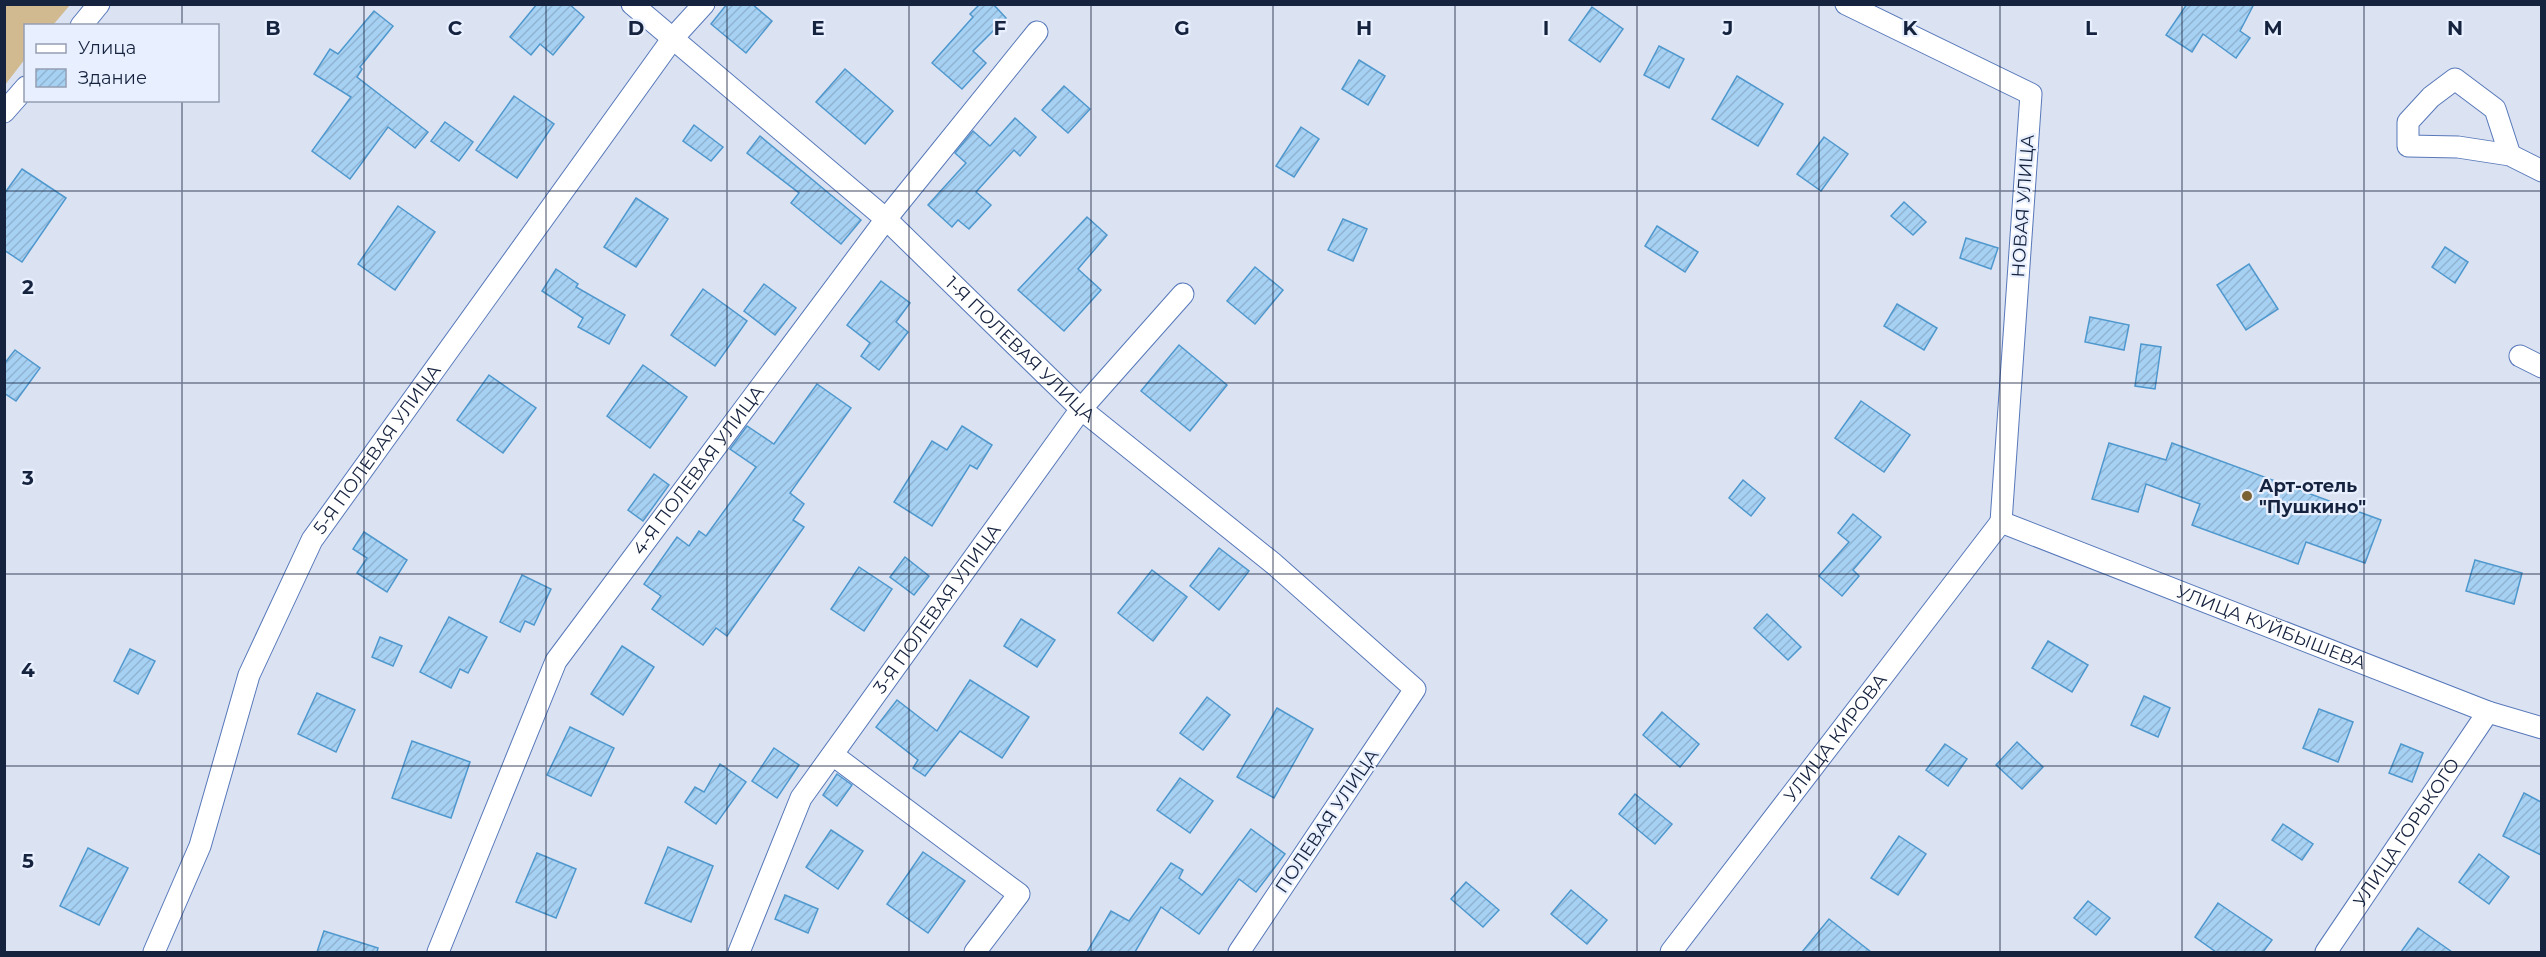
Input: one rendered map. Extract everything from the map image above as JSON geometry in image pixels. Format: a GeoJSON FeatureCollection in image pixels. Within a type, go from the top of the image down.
{"type":"FeatureCollection","features":[{"type":"Feature","properties":{"kind":"street"},"geometry":{"type":"LineString","coordinates":[[83,24],[99,4]]}},
{"type":"Feature","properties":{"kind":"street","name":"1-Я ПОЛЕВАЯ УЛИЦА"},"geometry":{"type":"LineString","coordinates":[[632,4],[886,219],[1081,409],[1274,564],[1415,689]]}},
{"type":"Feature","properties":{"kind":"street","name":"5-Я ПОЛЕВАЯ УЛИЦА"},"geometry":{"type":"LineString","coordinates":[[154,952],[200,846],[249,675],[312,540],[673,38],[704,4]]}},
{"type":"Feature","properties":{"kind":"street","name":"НОВАЯ УЛИЦА"},"geometry":{"type":"LineString","coordinates":[[1846,4],[2031,94],[2001,522]]}},
{"type":"Feature","properties":{"kind":"street","name":"4-Я ПОЛЕВАЯ УЛИЦА"},"geometry":{"type":"LineString","coordinates":[[438,952],[556,661],[886,219],[1037,32]]}},
{"type":"Feature","properties":{"kind":"street"},"geometry":{"type":"LineString","coordinates":[[2510,155],[2495,109],[2455,79],[2431,97],[2408,123],[2408,146],[2458,147],[2510,155],[2541,171]]}},
{"type":"Feature","properties":{"kind":"street"},"geometry":{"type":"LineString","coordinates":[[4,112],[24,89]]}},
{"type":"Feature","properties":{"kind":"street","name":"3-Я ПОЛЕВАЯ УЛИЦА"},"geometry":{"type":"LineString","coordinates":[[739,952],[801,798],[1081,409],[1183,294]]}},
{"type":"Feature","properties":{"kind":"street"},"geometry":{"type":"LineString","coordinates":[[2520,356],[2541,367]]}},
{"type":"Feature","properties":{"kind":"street","name":"УЛИЦА КУЙБЫШЕВА"},"geometry":{"type":"LineString","coordinates":[[2001,522],[2488,712],[2541,728]]}},
{"type":"Feature","properties":{"kind":"street","name":"УЛИЦА КИРОВА"},"geometry":{"type":"LineString","coordinates":[[1671,952],[2001,522]]}},
{"type":"Feature","properties":{"kind":"street","name":"ПОЛЕВАЯ УЛИЦА"},"geometry":{"type":"LineString","coordinates":[[1239,952],[1415,689]]}},
{"type":"Feature","properties":{"kind":"street","name":"УЛИЦА ГОРЬКОГО"},"geometry":{"type":"LineString","coordinates":[[2326,952],[2488,712]]}},
{"type":"Feature","properties":{"kind":"street"},"geometry":{"type":"LineString","coordinates":[[833,755],[1019,894],[975,952]]}},
{"type":"Feature","properties":{"kind":"shaded area"},"geometry":{"type":"Polygon","coordinates":[[[5,4],[70,5],[54,24],[24,24],[24,60],[5,85],[5,4]]]}},
{"type":"Feature","properties":{"kind":"building"},"geometry":{"type":"Polygon","coordinates":[[[537,4],[569,4],[584,17],[553,55],[540,44],[531,55],[510,37],[537,4]]]}},
{"type":"Feature","properties":{"kind":"building"},"geometry":{"type":"Polygon","coordinates":[[[727,4],[752,4],[772,21],[746,53],[711,24],[727,4]]]}},
{"type":"Feature","properties":{"kind":"building"},"geometry":{"type":"Polygon","coordinates":[[[980,4],[993,4],[1006,18],[973,51],[986,63],[962,89],[932,63],[973,17],[970,14],[980,4]]]}},
{"type":"Feature","properties":{"kind":"building"},"geometry":{"type":"Polygon","coordinates":[[[2187,4],[2254,4],[2240,31],[2250,38],[2236,58],[2203,34],[2192,52],[2166,35],[2187,4]]]}},
{"type":"Feature","properties":{"kind":"building"},"geometry":{"type":"Polygon","coordinates":[[[1592,7],[1623,29],[1600,62],[1569,40],[1592,7]]]}},
{"type":"Feature","properties":{"kind":"building"},"geometry":{"type":"Polygon","coordinates":[[[374,11],[393,26],[360,67],[362,69],[357,77],[428,132],[415,148],[388,127],[350,179],[312,151],[351,97],[314,74],[330,49],[338,54],[374,11]]]}},
{"type":"Feature","properties":{"kind":"building"},"geometry":{"type":"Polygon","coordinates":[[[1659,46],[1684,59],[1669,88],[1644,75],[1659,46]]]}},
{"type":"Feature","properties":{"kind":"building"},"geometry":{"type":"Polygon","coordinates":[[[1359,60],[1385,76],[1368,105],[1342,89],[1359,60]]]}},
{"type":"Feature","properties":{"kind":"building"},"geometry":{"type":"Polygon","coordinates":[[[845,69],[893,111],[865,144],[816,102],[845,69]]]}},
{"type":"Feature","properties":{"kind":"building"},"geometry":{"type":"Polygon","coordinates":[[[1737,76],[1783,104],[1758,146],[1712,119],[1737,76]]]}},
{"type":"Feature","properties":{"kind":"building"},"geometry":{"type":"Polygon","coordinates":[[[1064,86],[1090,109],[1068,133],[1042,110],[1064,86]]]}},
{"type":"Feature","properties":{"kind":"building"},"geometry":{"type":"Polygon","coordinates":[[[514,96],[554,124],[517,178],[476,150],[514,96]]]}},
{"type":"Feature","properties":{"kind":"building"},"geometry":{"type":"Polygon","coordinates":[[[1015,118],[1036,137],[1020,156],[1014,150],[976,192],[991,205],[969,229],[958,220],[952,227],[928,205],[966,163],[955,153],[973,131],[990,146],[1015,118]]]}},
{"type":"Feature","properties":{"kind":"building"},"geometry":{"type":"Polygon","coordinates":[[[445,122],[473,142],[459,161],[431,141],[445,122]]]}},
{"type":"Feature","properties":{"kind":"building"},"geometry":{"type":"Polygon","coordinates":[[[694,125],[723,147],[711,161],[683,141],[694,125]]]}},
{"type":"Feature","properties":{"kind":"building"},"geometry":{"type":"Polygon","coordinates":[[[1301,127],[1319,139],[1294,177],[1276,166],[1301,127]]]}},
{"type":"Feature","properties":{"kind":"building"},"geometry":{"type":"Polygon","coordinates":[[[760,136],[861,220],[841,244],[791,203],[799,193],[747,153],[760,136]]]}},
{"type":"Feature","properties":{"kind":"building"},"geometry":{"type":"Polygon","coordinates":[[[1824,137],[1848,154],[1821,191],[1797,174],[1824,137]]]}},
{"type":"Feature","properties":{"kind":"building"},"geometry":{"type":"Polygon","coordinates":[[[22,169],[66,198],[22,262],[4,250],[4,194],[22,169]]]}},
{"type":"Feature","properties":{"kind":"building"},"geometry":{"type":"Polygon","coordinates":[[[636,198],[668,219],[636,267],[604,247],[636,198]]]}},
{"type":"Feature","properties":{"kind":"building"},"geometry":{"type":"Polygon","coordinates":[[[1904,202],[1926,222],[1913,235],[1891,216],[1904,202]]]}},
{"type":"Feature","properties":{"kind":"building"},"geometry":{"type":"Polygon","coordinates":[[[398,206],[435,232],[395,290],[358,264],[398,206]]]}},
{"type":"Feature","properties":{"kind":"building"},"geometry":{"type":"Polygon","coordinates":[[[1087,217],[1107,235],[1078,269],[1101,290],[1064,331],[1018,290],[1087,217]]]}},
{"type":"Feature","properties":{"kind":"building"},"geometry":{"type":"Polygon","coordinates":[[[1343,219],[1367,229],[1353,261],[1328,250],[1343,219]]]}},
{"type":"Feature","properties":{"kind":"building"},"geometry":{"type":"Polygon","coordinates":[[[1657,226],[1698,252],[1685,272],[1645,246],[1657,226]]]}},
{"type":"Feature","properties":{"kind":"building"},"geometry":{"type":"Polygon","coordinates":[[[1966,238],[1998,248],[1991,269],[1960,258],[1966,238]]]}},
{"type":"Feature","properties":{"kind":"building"},"geometry":{"type":"Polygon","coordinates":[[[2445,247],[2468,262],[2455,283],[2432,267],[2445,247]]]}},
{"type":"Feature","properties":{"kind":"building"},"geometry":{"type":"Polygon","coordinates":[[[2249,264],[2278,309],[2246,330],[2217,285],[2249,264]]]}},
{"type":"Feature","properties":{"kind":"building"},"geometry":{"type":"Polygon","coordinates":[[[1255,267],[1283,290],[1255,324],[1227,301],[1255,267]]]}},
{"type":"Feature","properties":{"kind":"building"},"geometry":{"type":"Polygon","coordinates":[[[556,269],[578,284],[576,287],[625,315],[609,344],[578,327],[583,318],[542,291],[556,269]]]}},
{"type":"Feature","properties":{"kind":"building"},"geometry":{"type":"Polygon","coordinates":[[[881,281],[910,303],[896,322],[908,332],[879,370],[861,356],[870,343],[847,325],[881,281]]]}},
{"type":"Feature","properties":{"kind":"building"},"geometry":{"type":"Polygon","coordinates":[[[764,284],[796,308],[775,335],[744,311],[764,284]]]}},
{"type":"Feature","properties":{"kind":"building"},"geometry":{"type":"Polygon","coordinates":[[[703,289],[747,321],[715,366],[671,335],[703,289]]]}},
{"type":"Feature","properties":{"kind":"building"},"geometry":{"type":"Polygon","coordinates":[[[1897,304],[1937,328],[1924,350],[1884,326],[1897,304]]]}},
{"type":"Feature","properties":{"kind":"building"},"geometry":{"type":"Polygon","coordinates":[[[2090,317],[2129,325],[2124,350],[2085,342],[2090,317]]]}},
{"type":"Feature","properties":{"kind":"building"},"geometry":{"type":"Polygon","coordinates":[[[2141,344],[2161,347],[2155,389],[2135,386],[2141,344]]]}},
{"type":"Feature","properties":{"kind":"building"},"geometry":{"type":"Polygon","coordinates":[[[1179,345],[1227,385],[1190,431],[1141,391],[1179,345]]]}},
{"type":"Feature","properties":{"kind":"building"},"geometry":{"type":"Polygon","coordinates":[[[15,350],[40,368],[16,401],[4,393],[4,364],[15,350]]]}},
{"type":"Feature","properties":{"kind":"building"},"geometry":{"type":"Polygon","coordinates":[[[643,365],[687,397],[650,448],[607,416],[643,365]]]}},
{"type":"Feature","properties":{"kind":"building"},"geometry":{"type":"Polygon","coordinates":[[[489,375],[536,408],[503,453],[457,420],[489,375]]]}},
{"type":"Feature","properties":{"kind":"building"},"geometry":{"type":"Polygon","coordinates":[[[817,384],[851,408],[790,493],[804,504],[793,520],[804,527],[727,636],[716,628],[703,645],[652,609],[661,596],[644,584],[677,537],[689,546],[699,531],[706,536],[756,467],[730,449],[747,426],[774,444],[817,384]]]}},
{"type":"Feature","properties":{"kind":"building"},"geometry":{"type":"Polygon","coordinates":[[[1861,401],[1910,435],[1884,472],[1835,438],[1861,401]]]}},
{"type":"Feature","properties":{"kind":"building"},"geometry":{"type":"Polygon","coordinates":[[[962,426],[992,445],[977,469],[970,465],[932,526],[894,502],[932,441],[947,450],[962,426]]]}},
{"type":"Feature","properties":{"kind":"building","name":"Арт-отель \"Пушкино\""},"geometry":{"type":"Polygon","coordinates":[[[2109,443],[2166,460],[2172,443],[2381,520],[2365,563],[2306,542],[2298,564],[2192,525],[2200,504],[2146,484],[2138,512],[2092,499],[2109,443]]]}},
{"type":"Feature","properties":{"kind":"building"},"geometry":{"type":"Polygon","coordinates":[[[654,474],[669,485],[643,521],[628,510],[654,474]]]}},
{"type":"Feature","properties":{"kind":"building"},"geometry":{"type":"Polygon","coordinates":[[[1743,480],[1765,498],[1751,516],[1729,498],[1743,480]]]}},
{"type":"Feature","properties":{"kind":"building"},"geometry":{"type":"Polygon","coordinates":[[[1853,514],[1881,537],[1853,570],[1859,576],[1842,596],[1819,576],[1849,542],[1838,533],[1853,514]]]}},
{"type":"Feature","properties":{"kind":"building"},"geometry":{"type":"Polygon","coordinates":[[[364,532],[407,560],[387,592],[357,573],[367,558],[353,549],[364,532]]]}},
{"type":"Feature","properties":{"kind":"building"},"geometry":{"type":"Polygon","coordinates":[[[1219,548],[1249,571],[1219,610],[1190,586],[1219,548]]]}},
{"type":"Feature","properties":{"kind":"building"},"geometry":{"type":"Polygon","coordinates":[[[905,557],[929,576],[914,595],[890,577],[905,557]]]}},
{"type":"Feature","properties":{"kind":"building"},"geometry":{"type":"Polygon","coordinates":[[[2475,560],[2522,573],[2514,604],[2466,591],[2475,560]]]}},
{"type":"Feature","properties":{"kind":"building"},"geometry":{"type":"Polygon","coordinates":[[[859,567],[892,589],[864,631],[831,609],[859,567]]]}},
{"type":"Feature","properties":{"kind":"building"},"geometry":{"type":"Polygon","coordinates":[[[1152,570],[1187,597],[1153,641],[1118,613],[1152,570]]]}},
{"type":"Feature","properties":{"kind":"building"},"geometry":{"type":"Polygon","coordinates":[[[522,575],[551,589],[534,625],[525,621],[520,632],[500,622],[522,575]]]}},
{"type":"Feature","properties":{"kind":"building"},"geometry":{"type":"Polygon","coordinates":[[[1767,614],[1801,647],[1788,660],[1754,628],[1767,614]]]}},
{"type":"Feature","properties":{"kind":"building"},"geometry":{"type":"Polygon","coordinates":[[[449,617],[487,637],[468,673],[460,669],[451,688],[420,672],[449,617]]]}},
{"type":"Feature","properties":{"kind":"building"},"geometry":{"type":"Polygon","coordinates":[[[1021,619],[1055,640],[1037,667],[1004,646],[1021,619]]]}},
{"type":"Feature","properties":{"kind":"building"},"geometry":{"type":"Polygon","coordinates":[[[380,637],[402,646],[393,666],[372,657],[380,637]]]}},
{"type":"Feature","properties":{"kind":"building"},"geometry":{"type":"Polygon","coordinates":[[[2048,641],[2088,665],[2072,692],[2032,668],[2048,641]]]}},
{"type":"Feature","properties":{"kind":"building"},"geometry":{"type":"Polygon","coordinates":[[[622,646],[654,667],[623,715],[591,694],[622,646]]]}},
{"type":"Feature","properties":{"kind":"building"},"geometry":{"type":"Polygon","coordinates":[[[130,649],[155,661],[138,694],[114,681],[130,649]]]}},
{"type":"Feature","properties":{"kind":"building"},"geometry":{"type":"Polygon","coordinates":[[[970,680],[1029,717],[1002,758],[960,731],[925,776],[913,768],[918,760],[876,727],[897,700],[937,731],[970,680]]]}},
{"type":"Feature","properties":{"kind":"building"},"geometry":{"type":"Polygon","coordinates":[[[317,693],[355,710],[336,752],[298,734],[317,693]]]}},
{"type":"Feature","properties":{"kind":"building"},"geometry":{"type":"Polygon","coordinates":[[[2144,696],[2170,708],[2158,737],[2131,725],[2144,696]]]}},
{"type":"Feature","properties":{"kind":"building"},"geometry":{"type":"Polygon","coordinates":[[[1207,697],[1230,715],[1203,750],[1180,733],[1207,697]]]}},
{"type":"Feature","properties":{"kind":"building"},"geometry":{"type":"Polygon","coordinates":[[[1277,708],[1313,729],[1274,798],[1237,777],[1277,708]]]}},
{"type":"Feature","properties":{"kind":"building"},"geometry":{"type":"Polygon","coordinates":[[[2319,709],[2353,722],[2338,762],[2303,748],[2319,709]]]}},
{"type":"Feature","properties":{"kind":"building"},"geometry":{"type":"Polygon","coordinates":[[[1662,712],[1699,744],[1680,767],[1643,735],[1662,712]]]}},
{"type":"Feature","properties":{"kind":"building"},"geometry":{"type":"Polygon","coordinates":[[[570,727],[614,748],[591,796],[547,775],[570,727]]]}},
{"type":"Feature","properties":{"kind":"building"},"geometry":{"type":"Polygon","coordinates":[[[412,741],[470,762],[451,818],[392,798],[412,741]]]}},
{"type":"Feature","properties":{"kind":"building"},"geometry":{"type":"Polygon","coordinates":[[[2017,742],[2043,767],[2022,789],[1996,765],[2017,742]]]}},
{"type":"Feature","properties":{"kind":"building"},"geometry":{"type":"Polygon","coordinates":[[[1945,744],[1967,759],[1948,786],[1926,770],[1945,744]]]}},
{"type":"Feature","properties":{"kind":"building"},"geometry":{"type":"Polygon","coordinates":[[[2401,744],[2423,753],[2412,782],[2389,773],[2401,744]]]}},
{"type":"Feature","properties":{"kind":"building"},"geometry":{"type":"Polygon","coordinates":[[[774,748],[799,765],[777,798],[752,781],[774,748]]]}},
{"type":"Feature","properties":{"kind":"building"},"geometry":{"type":"Polygon","coordinates":[[[720,764],[746,782],[716,824],[685,802],[695,787],[704,792],[720,764]]]}},
{"type":"Feature","properties":{"kind":"building"},"geometry":{"type":"Polygon","coordinates":[[[837,774],[852,785],[837,806],[823,795],[837,774]]]}},
{"type":"Feature","properties":{"kind":"building"},"geometry":{"type":"Polygon","coordinates":[[[1180,778],[1213,801],[1190,833],[1157,810],[1180,778]]]}},
{"type":"Feature","properties":{"kind":"building"},"geometry":{"type":"Polygon","coordinates":[[[2524,793],[2541,802],[2541,855],[2503,836],[2524,793]]]}},
{"type":"Feature","properties":{"kind":"building"},"geometry":{"type":"Polygon","coordinates":[[[1635,794],[1672,824],[1655,844],[1619,814],[1635,794]]]}},
{"type":"Feature","properties":{"kind":"building"},"geometry":{"type":"Polygon","coordinates":[[[2283,824],[2313,844],[2302,860],[2272,840],[2283,824]]]}},
{"type":"Feature","properties":{"kind":"building"},"geometry":{"type":"Polygon","coordinates":[[[1251,829],[1285,854],[1256,892],[1239,879],[1199,934],[1161,907],[1135,952],[1087,952],[1111,911],[1129,921],[1171,863],[1183,870],[1179,878],[1202,895],[1251,829]]]}},
{"type":"Feature","properties":{"kind":"building"},"geometry":{"type":"Polygon","coordinates":[[[831,830],[863,851],[838,889],[806,867],[831,830]]]}},
{"type":"Feature","properties":{"kind":"building"},"geometry":{"type":"Polygon","coordinates":[[[1899,836],[1926,854],[1898,895],[1871,878],[1899,836]]]}},
{"type":"Feature","properties":{"kind":"building"},"geometry":{"type":"Polygon","coordinates":[[[668,847],[713,866],[691,922],[645,903],[668,847]]]}},
{"type":"Feature","properties":{"kind":"building"},"geometry":{"type":"Polygon","coordinates":[[[88,848],[128,868],[99,925],[60,906],[88,848]]]}},
{"type":"Feature","properties":{"kind":"building"},"geometry":{"type":"Polygon","coordinates":[[[923,852],[965,881],[928,933],[887,904],[923,852]]]}},
{"type":"Feature","properties":{"kind":"building"},"geometry":{"type":"Polygon","coordinates":[[[537,853],[576,869],[556,918],[516,902],[537,853]]]}},
{"type":"Feature","properties":{"kind":"building"},"geometry":{"type":"Polygon","coordinates":[[[2479,854],[2509,877],[2489,904],[2459,882],[2479,854]]]}},
{"type":"Feature","properties":{"kind":"building"},"geometry":{"type":"Polygon","coordinates":[[[1466,882],[1499,910],[1483,927],[1451,899],[1466,882]]]}},
{"type":"Feature","properties":{"kind":"building"},"geometry":{"type":"Polygon","coordinates":[[[1571,890],[1607,920],[1587,944],[1551,914],[1571,890]]]}},
{"type":"Feature","properties":{"kind":"building"},"geometry":{"type":"Polygon","coordinates":[[[785,895],[818,909],[808,933],[775,919],[785,895]]]}},
{"type":"Feature","properties":{"kind":"building"},"geometry":{"type":"Polygon","coordinates":[[[2088,901],[2110,918],[2096,935],[2074,918],[2088,901]]]}},
{"type":"Feature","properties":{"kind":"building"},"geometry":{"type":"Polygon","coordinates":[[[2218,903],[2272,940],[2263,952],[2216,952],[2195,937],[2218,903]]]}},
{"type":"Feature","properties":{"kind":"building"},"geometry":{"type":"Polygon","coordinates":[[[1829,919],[1871,952],[1802,952],[1829,919]]]}},
{"type":"Feature","properties":{"kind":"building"},"geometry":{"type":"Polygon","coordinates":[[[2418,928],[2452,952],[2401,952],[2418,928]]]}},
{"type":"Feature","properties":{"kind":"building"},"geometry":{"type":"Polygon","coordinates":[[[324,931],[378,948],[377,952],[317,952],[324,931]]]}},
{"type":"Feature","properties":{"kind":"place","name":"Арт-отель \"Пушкино\""},"geometry":{"type":"Point","coordinates":[2247,496]}}]}
